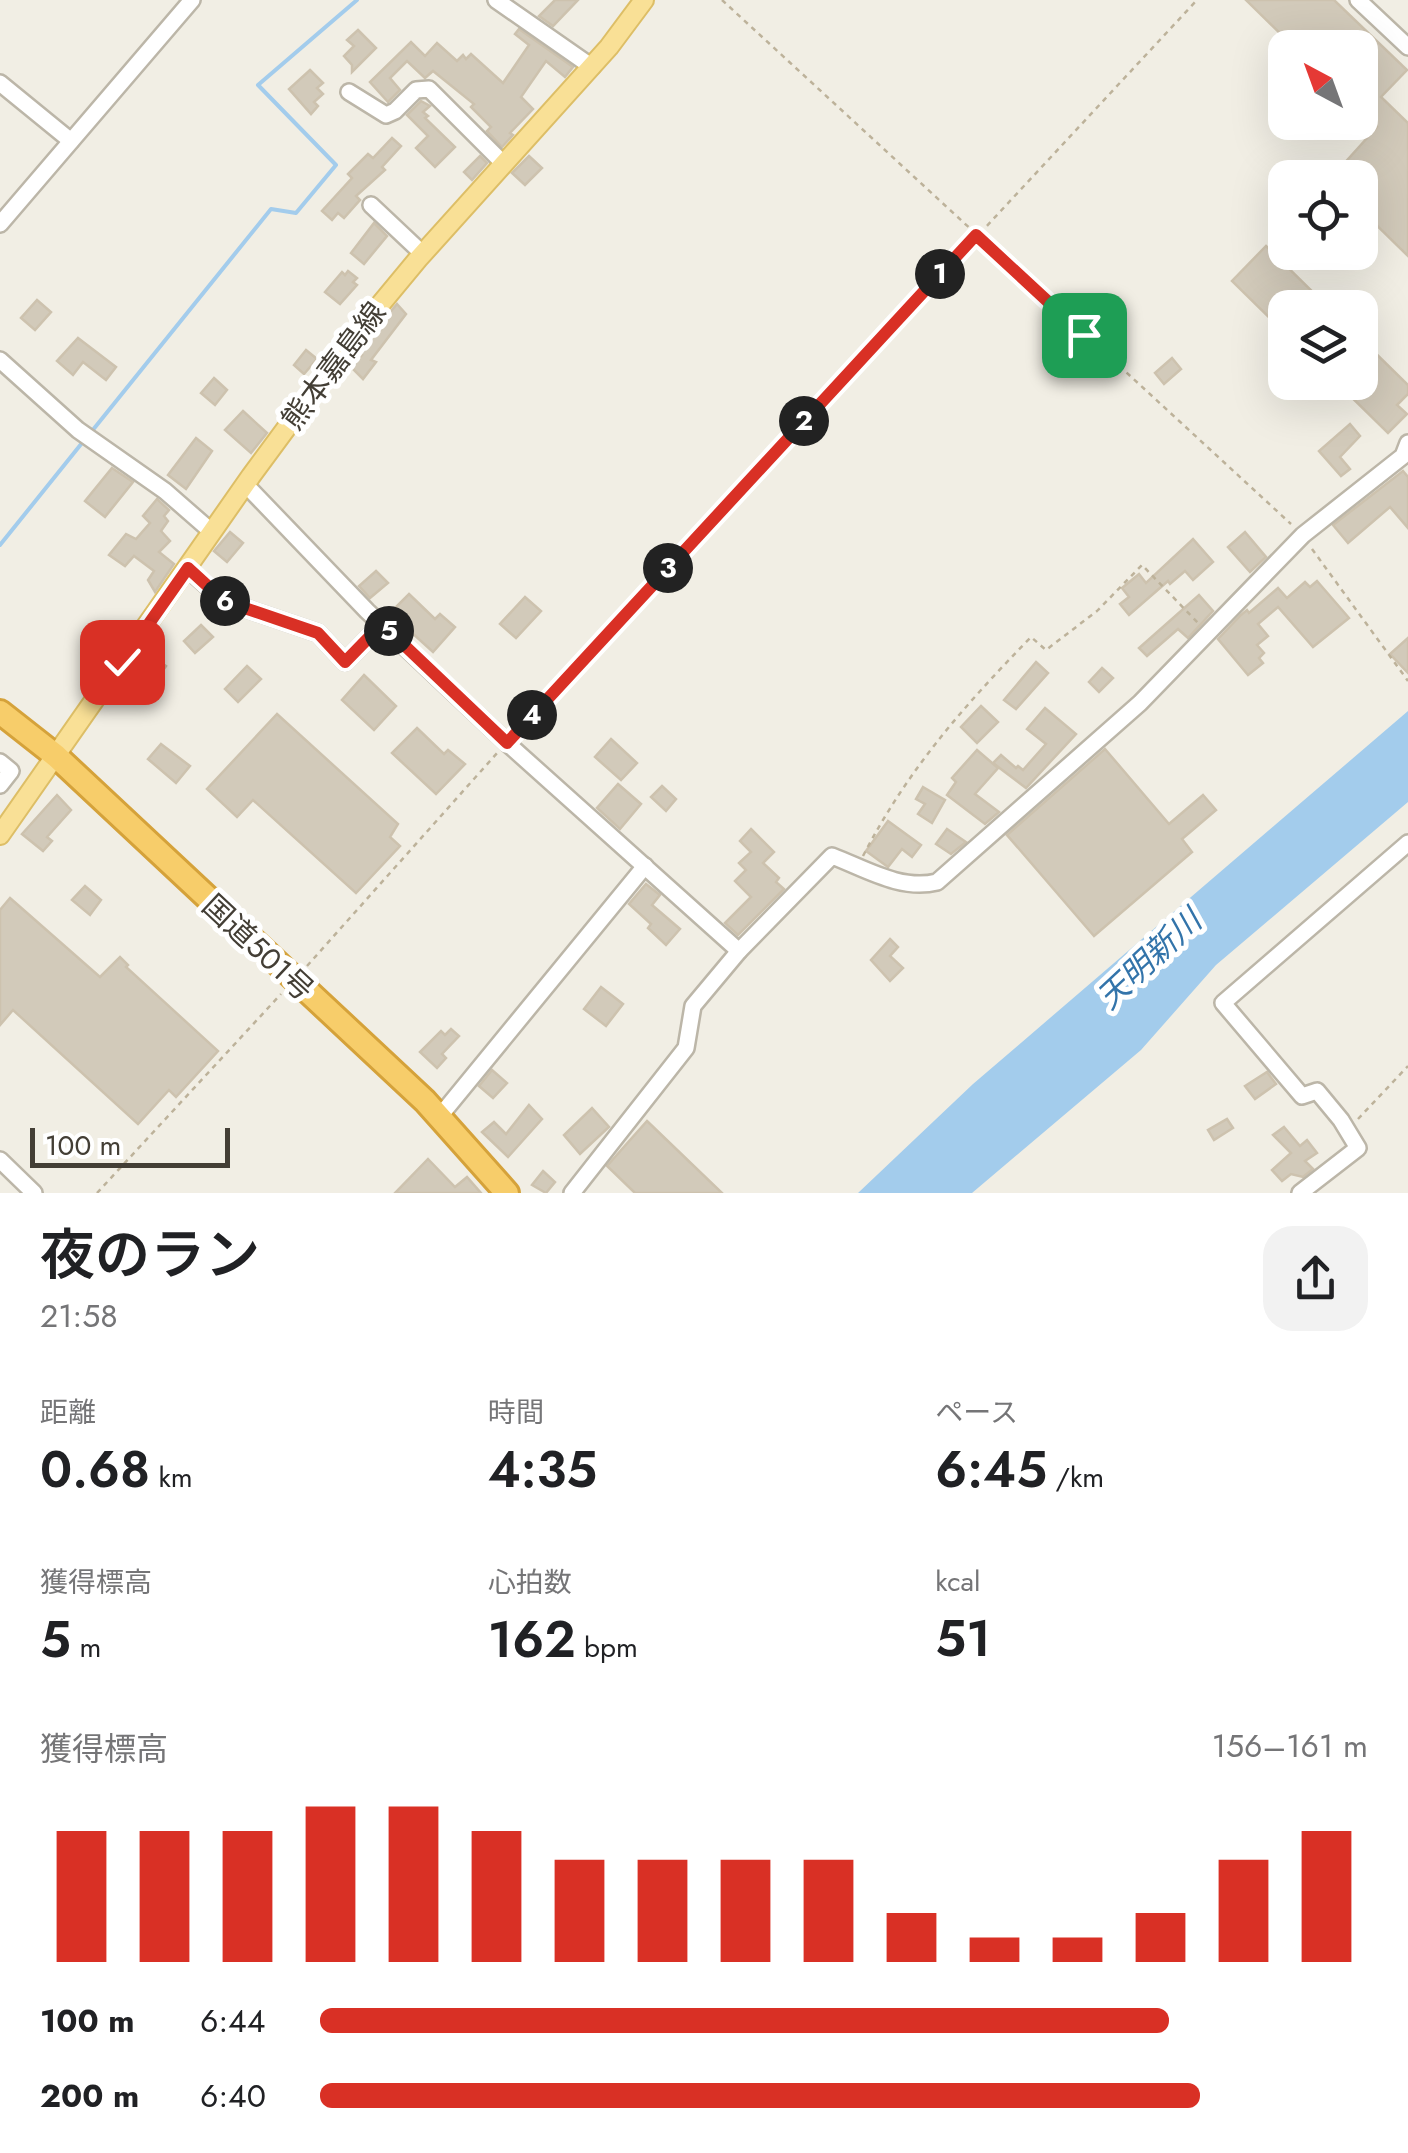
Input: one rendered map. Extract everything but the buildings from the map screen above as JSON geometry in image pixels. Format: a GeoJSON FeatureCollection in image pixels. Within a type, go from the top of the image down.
{"type":"FeatureCollection","features":[{"type":"Feature","properties":{"kind":"highway","name":"国道501号"},"geometry":{"type":"LineString","coordinates":[[2,717],[56,756],[440,1116],[508,1193]]}},
{"type":"Feature","properties":{"kind":"main road","name":"熊本嘉島線"},"geometry":{"type":"LineString","coordinates":[[0,836],[245,484],[355,335],[592,67],[644,0]]}},
{"type":"Feature","properties":{"kind":"street"},"geometry":{"type":"LineString","coordinates":[[0,224],[192,0]]}},
{"type":"Feature","properties":{"kind":"street"},"geometry":{"type":"LineString","coordinates":[[496,0],[592,67]]}},
{"type":"Feature","properties":{"kind":"street"},"geometry":{"type":"LineString","coordinates":[[1358,0],[1408,47]]}},
{"type":"Feature","properties":{"kind":"street"},"geometry":{"type":"LineString","coordinates":[[0,82],[72,141]]}},
{"type":"Feature","properties":{"kind":"street"},"geometry":{"type":"LineString","coordinates":[[349,92],[386,115],[395,112],[416,90],[429,89],[504,164]]}},
{"type":"Feature","properties":{"kind":"street"},"geometry":{"type":"LineString","coordinates":[[371,205],[423,254]]}},
{"type":"Feature","properties":{"kind":"street"},"geometry":{"type":"LineString","coordinates":[[0,360],[78,430],[165,491],[212,532]]}},
{"type":"Feature","properties":{"kind":"street"},"geometry":{"type":"LineString","coordinates":[[572,1193],[686,1048],[693,1006],[739,951],[832,856],[904,884],[937,882],[1140,702],[1303,535],[1402,456],[1408,443]]}},
{"type":"Feature","properties":{"kind":"street"},"geometry":{"type":"LineString","coordinates":[[245,484],[382,624],[507,743],[739,951]]}},
{"type":"Feature","properties":{"kind":"street"},"geometry":{"type":"LineString","coordinates":[[188,568],[224,601],[318,633],[345,662],[382,624]]}},
{"type":"Feature","properties":{"kind":"street"},"geometry":{"type":"LineString","coordinates":[[0,762],[11,771],[0,785]]}},
{"type":"Feature","properties":{"kind":"street"},"geometry":{"type":"LineString","coordinates":[[0,794],[17,809]]}},
{"type":"Feature","properties":{"kind":"street"},"geometry":{"type":"LineString","coordinates":[[1300,1193],[1358,1148],[1317,1091],[1302,1096],[1223,1003],[1408,843]]}},
{"type":"Feature","properties":{"kind":"street"},"geometry":{"type":"LineString","coordinates":[[440,1116],[645,866]]}},
{"type":"Feature","properties":{"kind":"street"},"geometry":{"type":"LineString","coordinates":[[0,1160],[34,1193]]}},
{"type":"Feature","properties":{"kind":"path"},"geometry":{"type":"LineString","coordinates":[[722,0],[1303,535],[1408,680]]}},
{"type":"Feature","properties":{"kind":"path"},"geometry":{"type":"LineString","coordinates":[[97,1193],[507,743],[1197,0]]}},
{"type":"Feature","properties":{"kind":"path"},"geometry":{"type":"LineString","coordinates":[[858,866],[887,810],[957,714],[1030,637],[1046,650],[1097,611],[1142,565],[1208,633]]}},
{"type":"Feature","properties":{"kind":"path"},"geometry":{"type":"LineString","coordinates":[[1347,1130],[1408,1066]]}},
{"type":"Feature","properties":{"kind":"water","name":"天明新川"},"geometry":{"type":"Polygon","coordinates":[[[1408,711],[1408,802],[1216,965],[1141,1050],[972,1193],[858,1193],[973,1084],[1408,711]]]}},
{"type":"Feature","properties":{"kind":"waterway"},"geometry":{"type":"LineString","coordinates":[[92,431],[271,209],[296,213],[336,165],[258,85],[357,0]]}},
{"type":"Feature","properties":{"kind":"waterway"},"geometry":{"type":"LineString","coordinates":[[0,545],[86,438]]}},
{"type":"Feature","properties":{"kind":"route"},"geometry":{"type":"LineString","coordinates":[[122,662],[188,568],[224,601],[318,633],[345,662],[382,624],[507,743],[976,235],[1084,335]]}}]}
